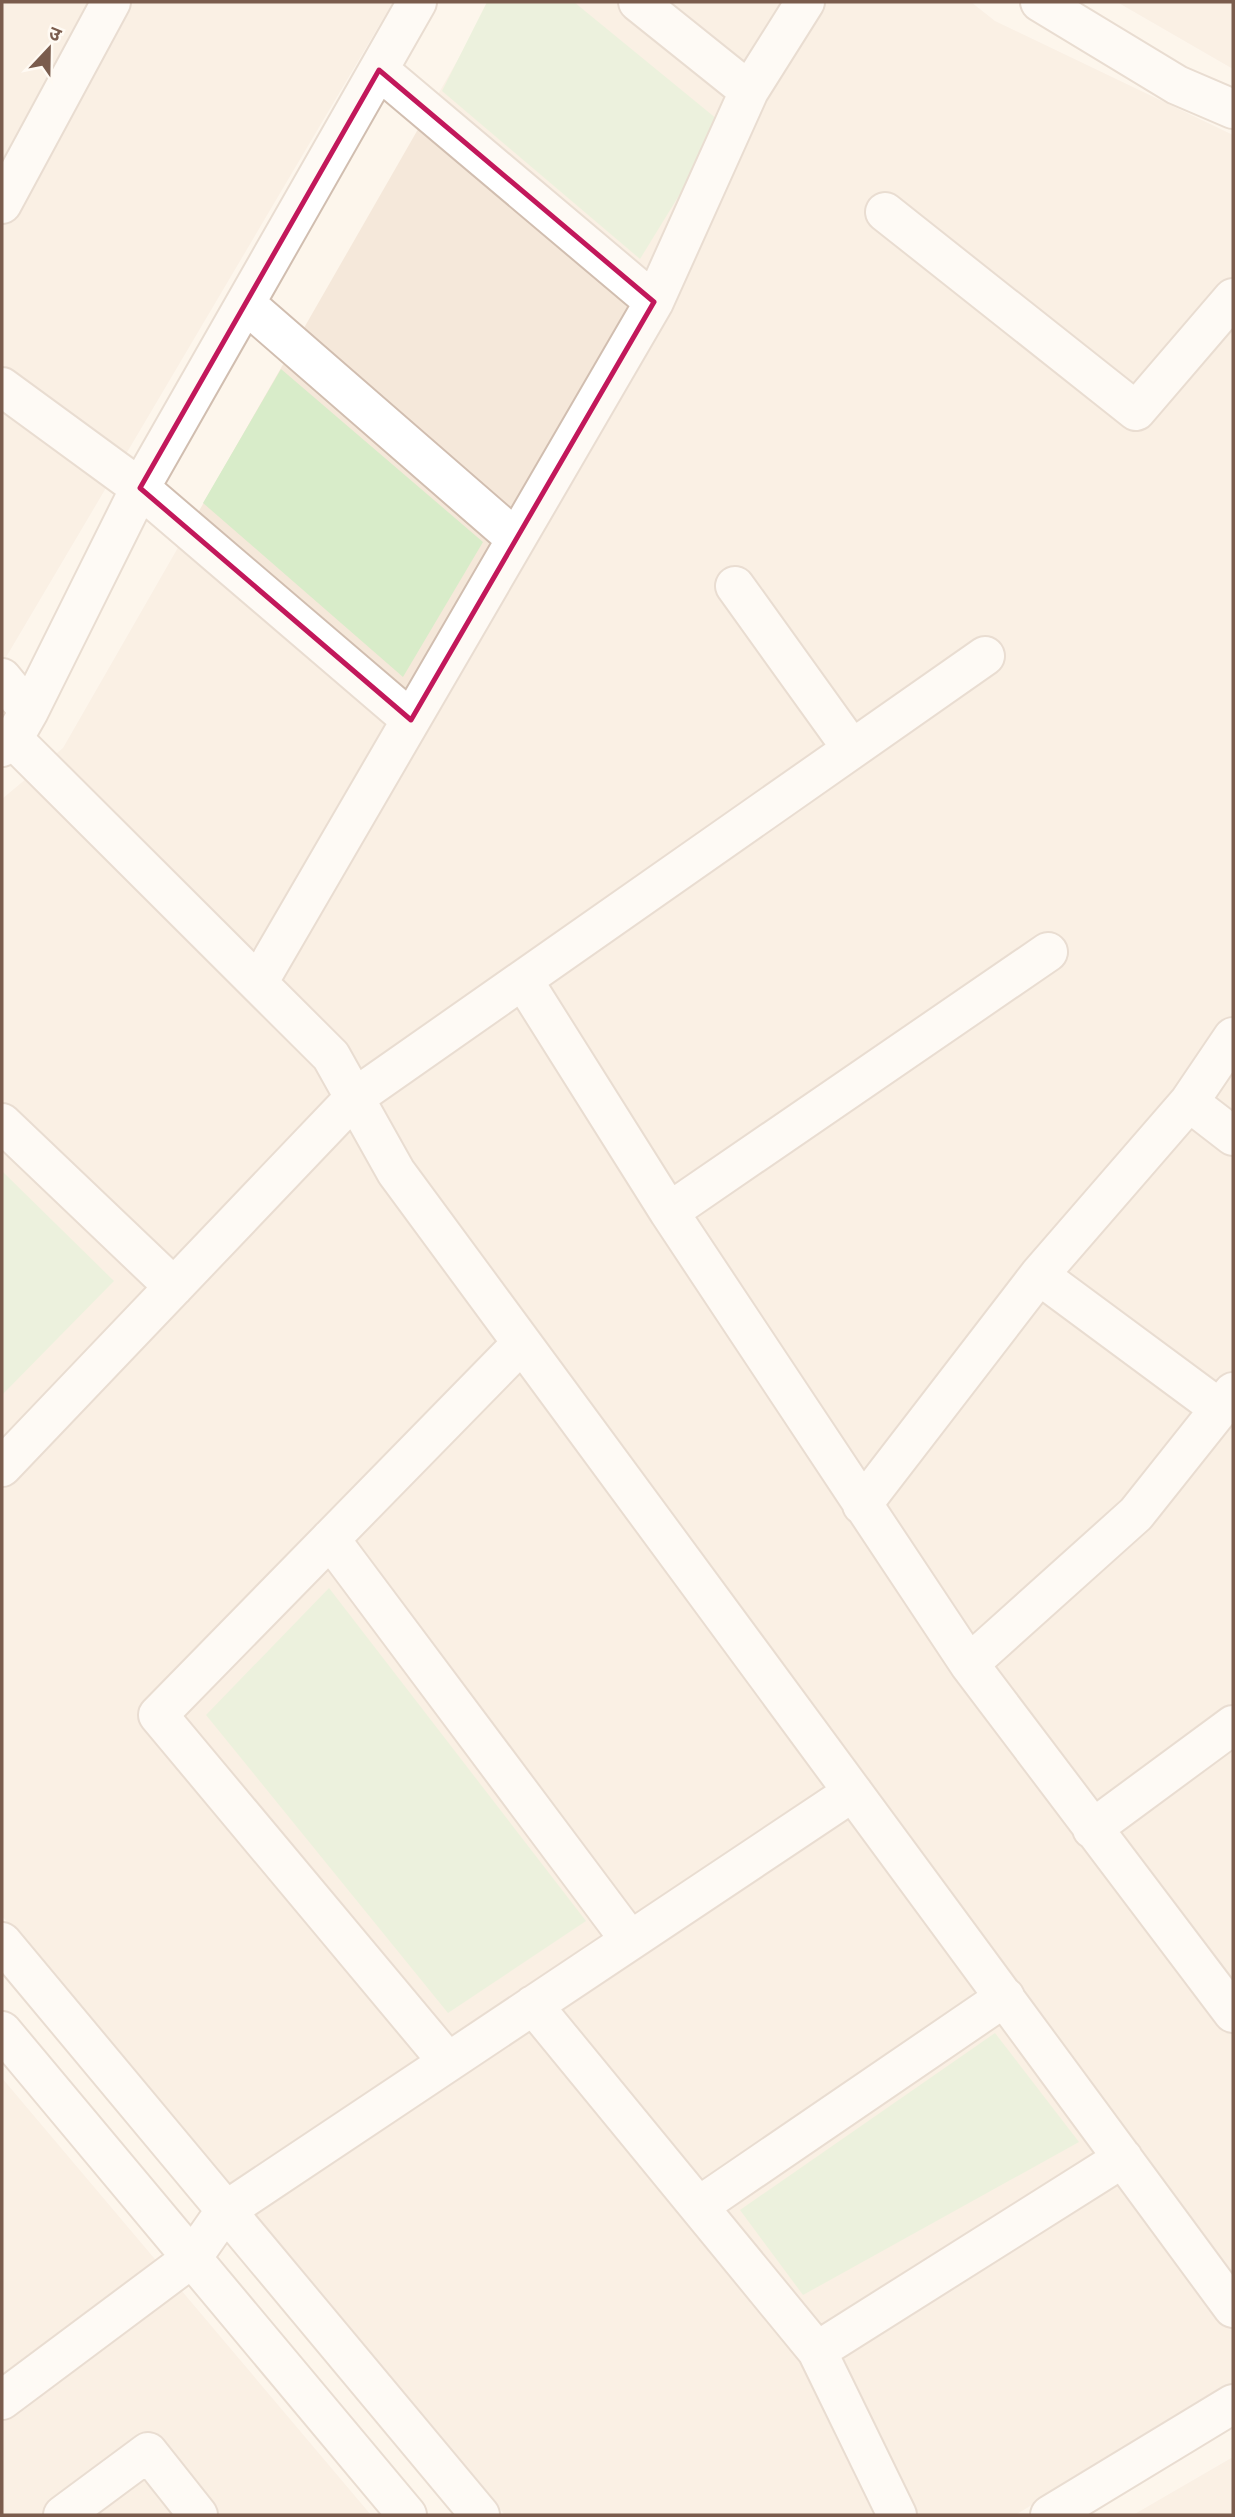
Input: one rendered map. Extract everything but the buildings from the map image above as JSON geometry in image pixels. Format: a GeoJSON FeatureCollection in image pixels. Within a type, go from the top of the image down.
{"type":"FeatureCollection","features":[{"type":"Feature","properties":{"kind":"street"},"geometry":{"type":"LineString","coordinates":[[2,204],[111,2]]}},
{"type":"Feature","properties":{"kind":"street"},"geometry":{"type":"LineString","coordinates":[[15,732],[140,488],[417,2]]}},
{"type":"Feature","properties":{"kind":"street"},"geometry":{"type":"LineString","coordinates":[[638,2],[749,91]]}},
{"type":"Feature","properties":{"kind":"street"},"geometry":{"type":"LineString","coordinates":[[258,983],[654,302],[749,91],[805,2]]}},
{"type":"Feature","properties":{"kind":"street"},"geometry":{"type":"LineString","coordinates":[[1040,2],[1177,85],[1233,109]]}},
{"type":"Feature","properties":{"kind":"street"},"geometry":{"type":"LineString","coordinates":[[379,70],[654,302]]}},
{"type":"Feature","properties":{"kind":"street"},"geometry":{"type":"LineString","coordinates":[[886,212],[1136,411],[1233,298]]}},
{"type":"Feature","properties":{"kind":"street"},"geometry":{"type":"LineString","coordinates":[[246,303],[516,539]]}},
{"type":"Feature","properties":{"kind":"street"},"geometry":{"type":"LineString","coordinates":[[2,387],[140,488],[411,720]]}},
{"type":"Feature","properties":{"kind":"street"},"geometry":{"type":"LineString","coordinates":[[735,586],[852,749]]}},
{"type":"Feature","properties":{"kind":"street"},"geometry":{"type":"LineString","coordinates":[[2,1467],[354,1098],[985,656]]}},
{"type":"Feature","properties":{"kind":"street"},"geometry":{"type":"LineString","coordinates":[[2,678],[15,732],[331,1056],[396,1172],[1233,2308]]}},
{"type":"Feature","properties":{"kind":"street"},"geometry":{"type":"LineString","coordinates":[[669,1212],[1048,952]]}},
{"type":"Feature","properties":{"kind":"street"},"geometry":{"type":"LineString","coordinates":[[523,980],[669,1212],[969,1664],[1233,2013]]}},
{"type":"Feature","properties":{"kind":"street"},"geometry":{"type":"LineString","coordinates":[[862,1505],[1039,1275],[1189,1102],[1233,1037]]}},
{"type":"Feature","properties":{"kind":"street"},"geometry":{"type":"LineString","coordinates":[[1189,1102],[1233,1136]]}},
{"type":"Feature","properties":{"kind":"street"},"geometry":{"type":"LineString","coordinates":[[2,1123],[174,1287]]}},
{"type":"Feature","properties":{"kind":"street"},"geometry":{"type":"LineString","coordinates":[[969,1664],[1136,1514],[1226,1400],[1039,1275]]}},
{"type":"Feature","properties":{"kind":"street"},"geometry":{"type":"LineString","coordinates":[[448,2062],[158,1715],[522,1343]]}},
{"type":"Feature","properties":{"kind":"street"},"geometry":{"type":"LineString","coordinates":[[330,1539],[630,1940]]}},
{"type":"Feature","properties":{"kind":"street"},"geometry":{"type":"LineString","coordinates":[[1092,1829],[1233,1725]]}},
{"type":"Feature","properties":{"kind":"street"},"geometry":{"type":"LineString","coordinates":[[2,2400],[191,2258],[225,2211],[853,1792]]}},
{"type":"Feature","properties":{"kind":"street"},"geometry":{"type":"LineString","coordinates":[[2,1942],[480,2515]]}},
{"type":"Feature","properties":{"kind":"street"},"geometry":{"type":"LineString","coordinates":[[699,2206],[1005,1997]]}},
{"type":"Feature","properties":{"kind":"street"},"geometry":{"type":"LineString","coordinates":[[533,2005],[817,2351],[897,2515]]}},
{"type":"Feature","properties":{"kind":"street"},"geometry":{"type":"LineString","coordinates":[[2,2031],[407,2515]]}},
{"type":"Feature","properties":{"kind":"street"},"geometry":{"type":"LineString","coordinates":[[817,2351],[1123,2158]]}},
{"type":"Feature","properties":{"kind":"street"},"geometry":{"type":"LineString","coordinates":[[1050,2515],[1233,2404]]}},
{"type":"Feature","properties":{"kind":"street"},"geometry":{"type":"LineString","coordinates":[[63,2515],[148,2452],[198,2515]]}},
{"type":"Feature","properties":{"kind":"highlighted area"},"geometry":{"type":"Polygon","coordinates":[[[379,70],[654,302],[411,720],[140,488],[379,70]]]}},
{"type":"Feature","properties":{"kind":"shaded area"},"geometry":{"type":"Polygon","coordinates":[[[2,2],[393,2],[2,664],[2,2]]]}},
{"type":"Feature","properties":{"kind":"shaded area"},"geometry":{"type":"Polygon","coordinates":[[[491,2],[971,2],[995,21],[1233,135],[1233,2385],[1015,2515],[505,2515],[2,1916],[2,799],[63,748],[491,2]]]}},
{"type":"Feature","properties":{"kind":"shaded area"},"geometry":{"type":"Polygon","coordinates":[[[1117,2],[1233,2],[1233,69],[1117,2]]]}},
{"type":"Feature","properties":{"kind":"shaded area"},"geometry":{"type":"Polygon","coordinates":[[[2,2078],[371,2515],[2,2515],[2,2078]]]}},
{"type":"Feature","properties":{"kind":"shaded area"},"geometry":{"type":"Polygon","coordinates":[[[1233,2457],[1233,2515],[1133,2515],[1233,2457]]]}},
{"type":"Feature","properties":{"kind":"green space"},"geometry":{"type":"Polygon","coordinates":[[[487,2],[574,2],[723,124],[640,259],[442,91],[487,2]]]}},
{"type":"Feature","properties":{"kind":"green space"},"geometry":{"type":"Polygon","coordinates":[[[281,369],[483,542],[403,677],[203,503],[281,369]]]}},
{"type":"Feature","properties":{"kind":"green space"},"geometry":{"type":"Polygon","coordinates":[[[2,1171],[114,1281],[2,1395],[2,1171]]]}},
{"type":"Feature","properties":{"kind":"green space"},"geometry":{"type":"Polygon","coordinates":[[[329,1588],[586,1921],[448,2013],[206,1715],[329,1588]]]}},
{"type":"Feature","properties":{"kind":"green space"},"geometry":{"type":"Polygon","coordinates":[[[995,2033],[1079,2142],[803,2295],[740,2210],[995,2033]]]}}]}
